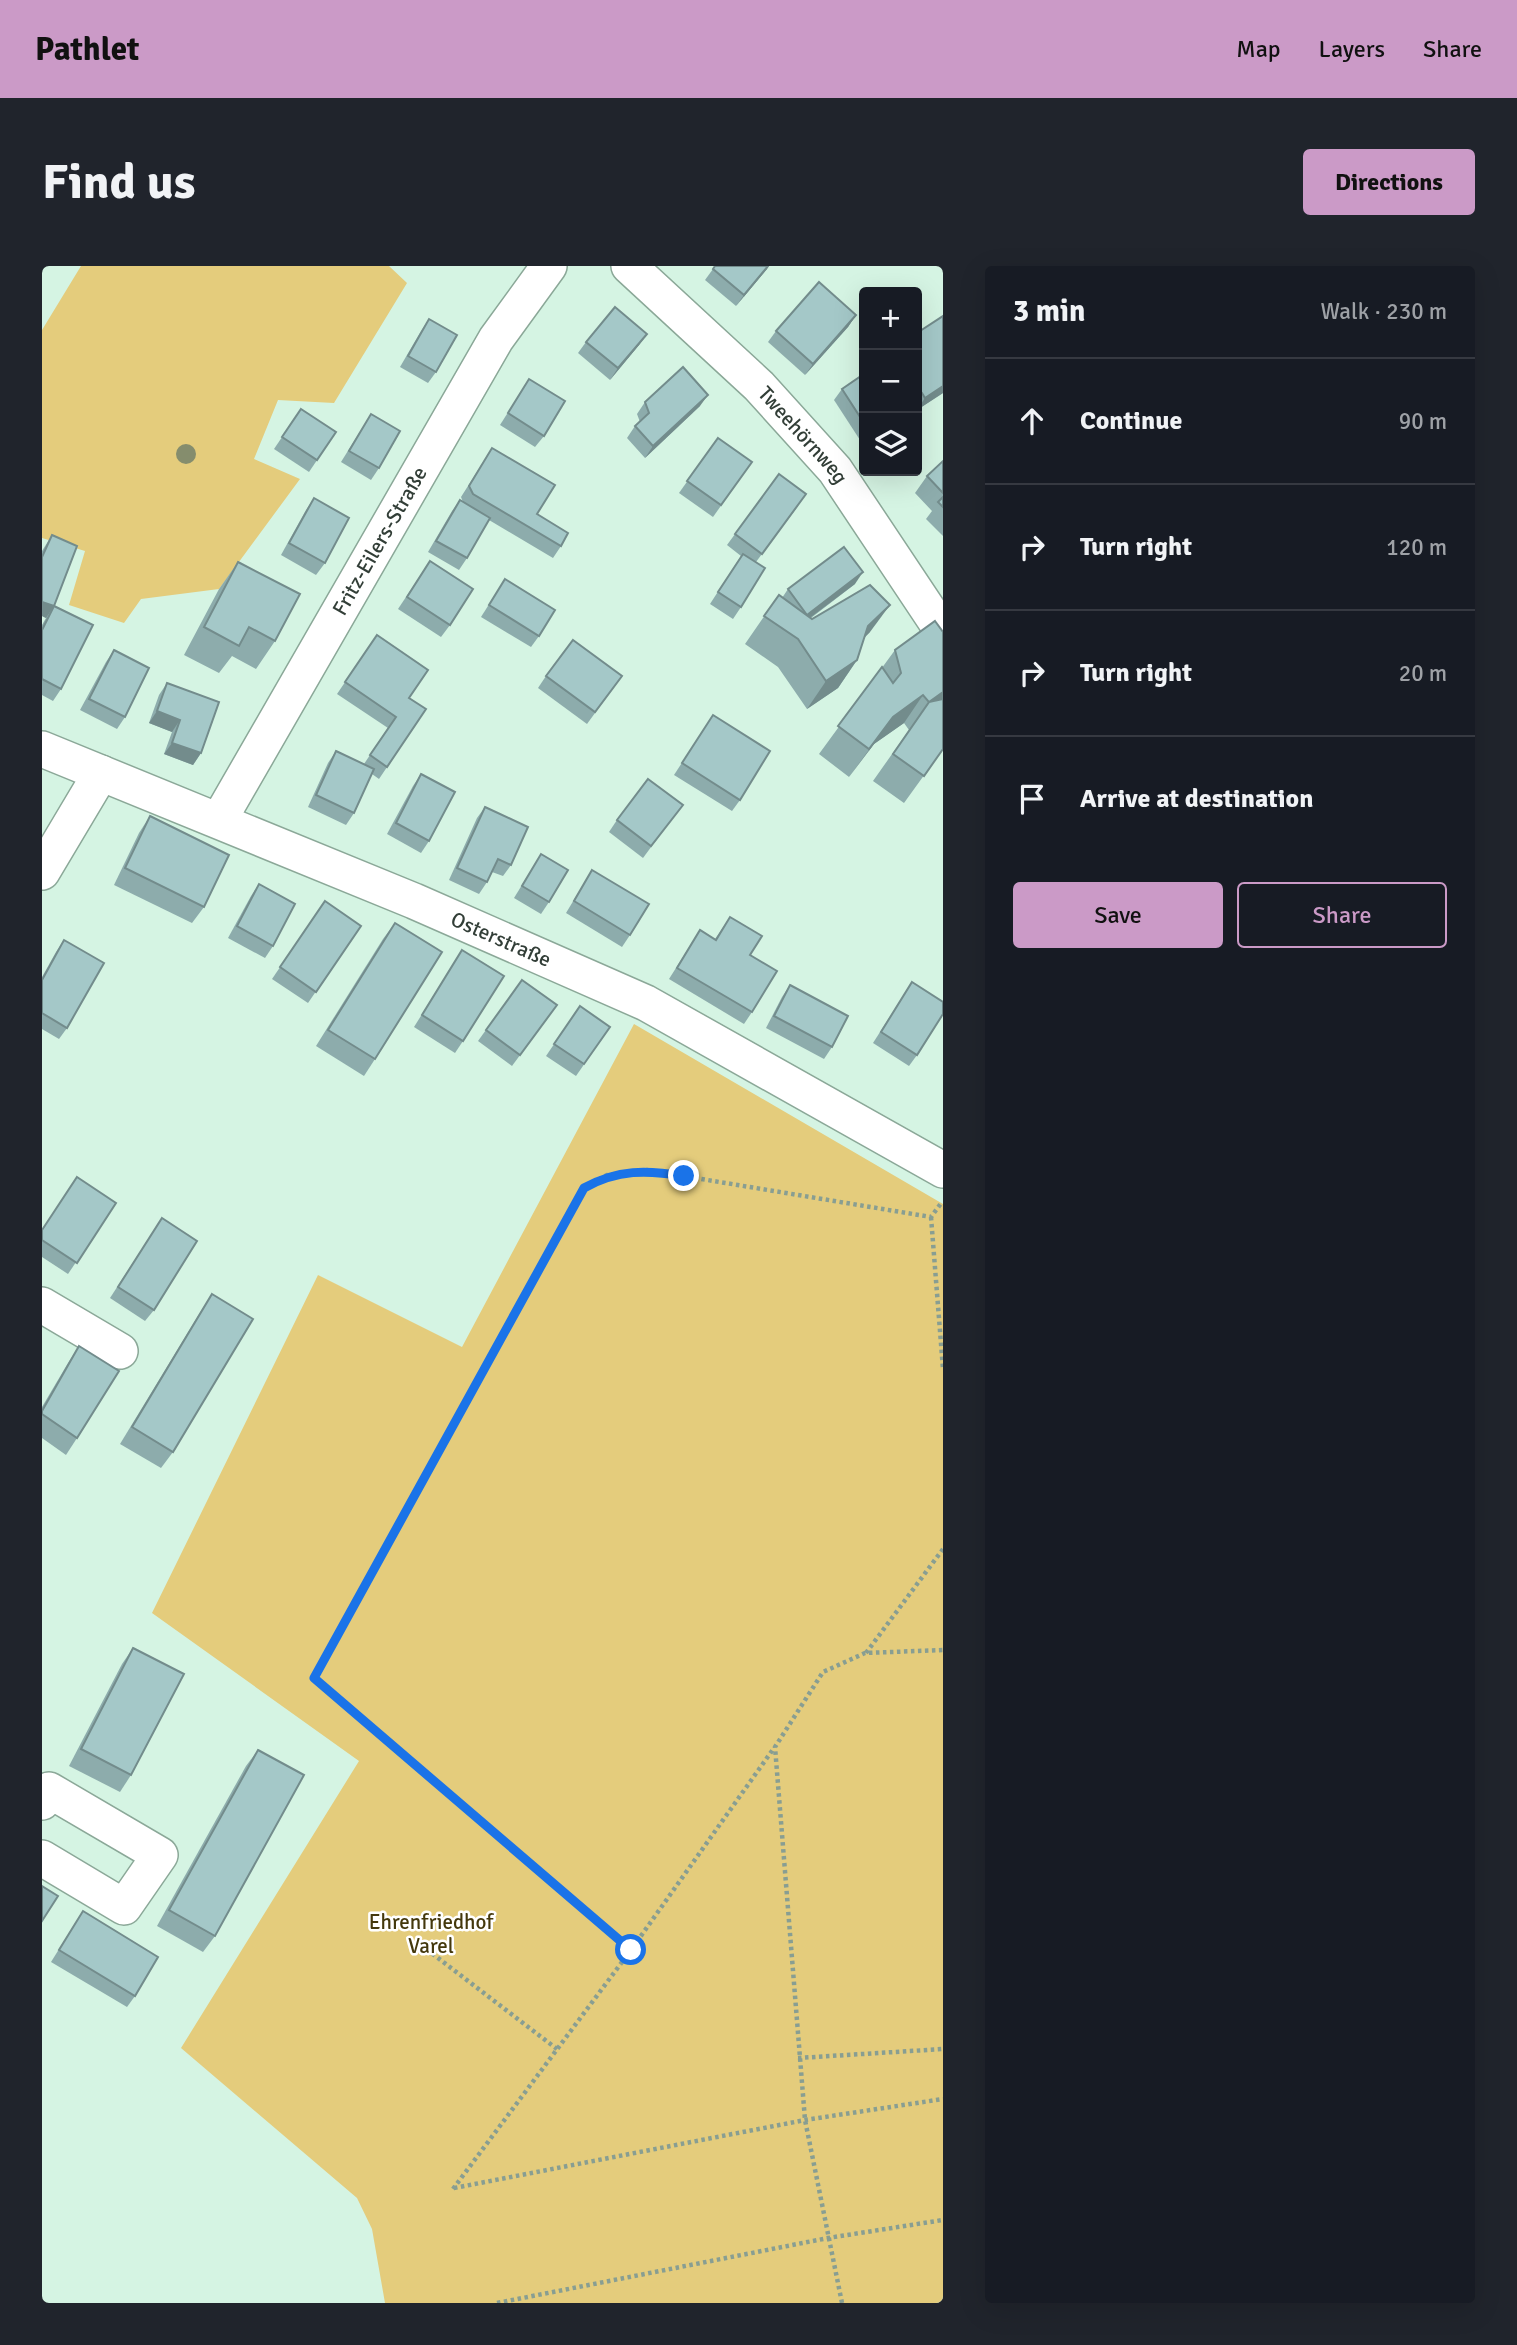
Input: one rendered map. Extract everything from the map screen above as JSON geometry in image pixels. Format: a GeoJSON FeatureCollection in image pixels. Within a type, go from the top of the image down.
{"type":"FeatureCollection","features":[{"type":"Feature","properties":{"kind":"street","name":"Fritz-Eilers-Straße"},"geometry":{"type":"LineString","coordinates":[[219,820],[496,339],[549,266]]}},
{"type":"Feature","properties":{"kind":"street","name":"Tweehörnweg"},"geometry":{"type":"LineString","coordinates":[[629,266],[759,386],[827,460],[943,632]]}},
{"type":"Feature","properties":{"kind":"street","name":"Osterstraße"},"geometry":{"type":"LineString","coordinates":[[42,749],[414,901],[646,1003],[943,1170]]}},
{"type":"Feature","properties":{"kind":"street"},"geometry":{"type":"LineString","coordinates":[[42,872],[101,773]]}},
{"type":"Feature","properties":{"kind":"street"},"geometry":{"type":"LineString","coordinates":[[42,1306],[120,1352]]}},
{"type":"Feature","properties":{"kind":"street"},"geometry":{"type":"LineString","coordinates":[[42,1802],[49,1790],[160,1855],[124,1907],[42,1858]]}},
{"type":"Feature","properties":{"kind":"path"},"geometry":{"type":"LineString","coordinates":[[631,1950],[314,1678],[584,1188],[607,1175],[647,1170],[931,1217]]}},
{"type":"Feature","properties":{"kind":"path"},"geometry":{"type":"LineString","coordinates":[[943,1201],[931,1217],[943,1369]]}},
{"type":"Feature","properties":{"kind":"path"},"geometry":{"type":"LineString","coordinates":[[865,1653],[943,1549]]}},
{"type":"Feature","properties":{"kind":"path"},"geometry":{"type":"LineString","coordinates":[[943,1650],[865,1653],[823,1672],[775,1747],[631,1950],[453,2189],[805,2120],[943,2099]]}},
{"type":"Feature","properties":{"kind":"path"},"geometry":{"type":"LineString","coordinates":[[775,1747],[805,2120],[842,2303]]}},
{"type":"Feature","properties":{"kind":"path"},"geometry":{"type":"LineString","coordinates":[[421,1945],[557,2049]]}},
{"type":"Feature","properties":{"kind":"path"},"geometry":{"type":"LineString","coordinates":[[798,2058],[943,2049]]}},
{"type":"Feature","properties":{"kind":"path"},"geometry":{"type":"LineString","coordinates":[[497,2303],[828,2238],[943,2220]]}},
{"type":"Feature","properties":{"kind":"green space"},"geometry":{"type":"Polygon","coordinates":[[[81,266],[389,266],[407,283],[334,403],[278,400],[254,459],[300,479],[219,589],[141,599],[124,623],[69,605],[85,551],[42,538],[42,330],[81,266]]]}},
{"type":"Feature","properties":{"kind":"green space","name":"Ehrenfriedhof Varel"},"geometry":{"type":"Polygon","coordinates":[[[634,1024],[943,1204],[943,2303],[385,2303],[372,2229],[357,2198],[181,2048],[359,1761],[152,1613],[318,1275],[462,1347],[634,1024]]]}},
{"type":"Feature","properties":{"kind":"building"},"geometry":{"type":"Polygon","coordinates":[[[715,266],[768,266],[744,295],[713,269],[715,266]]]}},
{"type":"Feature","properties":{"kind":"building"},"geometry":{"type":"Polygon","coordinates":[[[819,282],[856,315],[813,364],[776,331],[819,282]]]}},
{"type":"Feature","properties":{"kind":"building"},"geometry":{"type":"Polygon","coordinates":[[[615,307],[647,334],[618,368],[586,342],[615,307]]]}},
{"type":"Feature","properties":{"kind":"building"},"geometry":{"type":"Polygon","coordinates":[[[943,316],[943,386],[925,398],[922,393],[922,330],[943,316]]]}},
{"type":"Feature","properties":{"kind":"building"},"geometry":{"type":"Polygon","coordinates":[[[429,319],[457,335],[436,372],[408,356],[429,319]]]}},
{"type":"Feature","properties":{"kind":"building"},"geometry":{"type":"Polygon","coordinates":[[[683,367],[708,395],[653,446],[635,426],[649,413],[645,402],[683,367]]]}},
{"type":"Feature","properties":{"kind":"building"},"geometry":{"type":"Polygon","coordinates":[[[859,377],[859,415],[842,389],[859,377]]]}},
{"type":"Feature","properties":{"kind":"building"},"geometry":{"type":"Polygon","coordinates":[[[529,379],[565,401],[544,436],[508,413],[529,379]]]}},
{"type":"Feature","properties":{"kind":"building"},"geometry":{"type":"Polygon","coordinates":[[[301,409],[336,432],[317,460],[282,437],[301,409]]]}},
{"type":"Feature","properties":{"kind":"building"},"geometry":{"type":"Polygon","coordinates":[[[371,414],[400,431],[379,468],[349,451],[371,414]]]}},
{"type":"Feature","properties":{"kind":"building"},"geometry":{"type":"Polygon","coordinates":[[[718,438],[752,462],[721,505],[687,481],[718,438]]]}},
{"type":"Feature","properties":{"kind":"building"},"geometry":{"type":"Polygon","coordinates":[[[492,448],[555,485],[537,514],[568,533],[561,546],[473,494],[469,486],[492,448]]]}},
{"type":"Feature","properties":{"kind":"building"},"geometry":{"type":"Polygon","coordinates":[[[943,461],[943,493],[927,476],[943,461]]]}},
{"type":"Feature","properties":{"kind":"building"},"geometry":{"type":"Polygon","coordinates":[[[779,474],[806,494],[762,554],[735,534],[779,474]]]}},
{"type":"Feature","properties":{"kind":"building"},"geometry":{"type":"Polygon","coordinates":[[[314,498],[349,518],[325,563],[289,543],[314,498]]]}},
{"type":"Feature","properties":{"kind":"building"},"geometry":{"type":"Polygon","coordinates":[[[460,500],[490,518],[467,558],[436,541],[460,500]]]}},
{"type":"Feature","properties":{"kind":"building"},"geometry":{"type":"Polygon","coordinates":[[[52,535],[77,546],[54,606],[42,602],[42,557],[52,535]]]}},
{"type":"Feature","properties":{"kind":"building"},"geometry":{"type":"Polygon","coordinates":[[[844,547],[863,572],[807,615],[788,589],[844,547]]]}},
{"type":"Feature","properties":{"kind":"building"},"geometry":{"type":"Polygon","coordinates":[[[743,554],[765,568],[741,607],[718,592],[743,554]]]}},
{"type":"Feature","properties":{"kind":"building"},"geometry":{"type":"Polygon","coordinates":[[[430,561],[473,589],[450,625],[407,597],[430,561]]]}},
{"type":"Feature","properties":{"kind":"building"},"geometry":{"type":"Polygon","coordinates":[[[238,562],[300,594],[275,641],[249,627],[239,646],[204,627],[238,562]]]}},
{"type":"Feature","properties":{"kind":"building"},"geometry":{"type":"Polygon","coordinates":[[[505,579],[555,610],[539,636],[489,605],[505,579]]]}},
{"type":"Feature","properties":{"kind":"building"},"geometry":{"type":"Polygon","coordinates":[[[870,585],[890,605],[868,626],[857,660],[826,681],[798,639],[764,616],[779,595],[812,619],[870,585]]]}},
{"type":"Feature","properties":{"kind":"building"},"geometry":{"type":"Polygon","coordinates":[[[54,606],[93,625],[61,689],[42,679],[42,630],[54,606]]]}},
{"type":"Feature","properties":{"kind":"building"},"geometry":{"type":"Polygon","coordinates":[[[935,621],[943,632],[943,692],[929,702],[923,695],[893,717],[869,749],[838,726],[882,667],[893,683],[901,673],[895,650],[935,621]]]}},
{"type":"Feature","properties":{"kind":"building"},"geometry":{"type":"Polygon","coordinates":[[[377,635],[428,670],[409,698],[426,709],[387,767],[370,755],[396,717],[345,682],[377,635]]]}},
{"type":"Feature","properties":{"kind":"building"},"geometry":{"type":"Polygon","coordinates":[[[573,640],[622,676],[595,712],[546,676],[573,640]]]}},
{"type":"Feature","properties":{"kind":"building"},"geometry":{"type":"Polygon","coordinates":[[[114,650],[149,668],[125,717],[89,699],[114,650]]]}},
{"type":"Feature","properties":{"kind":"building"},"geometry":{"type":"Polygon","coordinates":[[[167,683],[219,702],[201,753],[172,743],[180,720],[157,711],[167,683]]]}},
{"type":"Feature","properties":{"kind":"building"},"geometry":{"type":"Polygon","coordinates":[[[943,699],[943,749],[924,776],[893,754],[929,702],[943,699]]]}},
{"type":"Feature","properties":{"kind":"building"},"geometry":{"type":"Polygon","coordinates":[[[713,715],[770,751],[740,800],[682,763],[713,715]]]}},
{"type":"Feature","properties":{"kind":"building"},"geometry":{"type":"Polygon","coordinates":[[[336,751],[374,769],[354,813],[316,795],[336,751]]]}},
{"type":"Feature","properties":{"kind":"building"},"geometry":{"type":"Polygon","coordinates":[[[421,774],[455,792],[429,841],[396,823],[421,774]]]}},
{"type":"Feature","properties":{"kind":"building"},"geometry":{"type":"Polygon","coordinates":[[[648,779],[683,805],[651,846],[617,820],[648,779]]]}},
{"type":"Feature","properties":{"kind":"building"},"geometry":{"type":"Polygon","coordinates":[[[485,807],[528,827],[511,865],[498,859],[487,882],[457,868],[485,807]]]}},
{"type":"Feature","properties":{"kind":"building"},"geometry":{"type":"Polygon","coordinates":[[[150,816],[229,855],[204,907],[125,868],[150,816]]]}},
{"type":"Feature","properties":{"kind":"building"},"geometry":{"type":"Polygon","coordinates":[[[541,854],[568,870],[549,902],[522,886],[541,854]]]}},
{"type":"Feature","properties":{"kind":"building"},"geometry":{"type":"Polygon","coordinates":[[[592,870],[649,904],[630,935],[574,901],[592,870]]]}},
{"type":"Feature","properties":{"kind":"building"},"geometry":{"type":"Polygon","coordinates":[[[259,884],[295,904],[273,946],[237,926],[259,884]]]}},
{"type":"Feature","properties":{"kind":"building"},"geometry":{"type":"Polygon","coordinates":[[[325,901],[361,926],[316,992],[280,967],[325,901]]]}},
{"type":"Feature","properties":{"kind":"building"},"geometry":{"type":"Polygon","coordinates":[[[730,917],[762,936],[750,955],[777,971],[752,1012],[677,968],[700,930],[716,940],[730,917]]]}},
{"type":"Feature","properties":{"kind":"building"},"geometry":{"type":"Polygon","coordinates":[[[395,923],[442,952],[375,1059],[328,1030],[395,923]]]}},
{"type":"Feature","properties":{"kind":"building"},"geometry":{"type":"Polygon","coordinates":[[[64,940],[104,963],[67,1028],[42,1013],[42,980],[64,940]]]}},
{"type":"Feature","properties":{"kind":"building"},"geometry":{"type":"Polygon","coordinates":[[[462,950],[504,976],[463,1041],[422,1015],[462,950]]]}},
{"type":"Feature","properties":{"kind":"building"},"geometry":{"type":"Polygon","coordinates":[[[522,980],[557,1005],[520,1055],[486,1030],[522,980]]]}},
{"type":"Feature","properties":{"kind":"building"},"geometry":{"type":"Polygon","coordinates":[[[912,982],[943,1002],[943,1014],[917,1055],[881,1032],[912,982]]]}},
{"type":"Feature","properties":{"kind":"building"},"geometry":{"type":"Polygon","coordinates":[[[790,985],[848,1016],[832,1047],[774,1016],[790,985]]]}},
{"type":"Feature","properties":{"kind":"building"},"geometry":{"type":"Polygon","coordinates":[[[580,1006],[610,1027],[584,1064],[554,1044],[580,1006]]]}},
{"type":"Feature","properties":{"kind":"building"},"geometry":{"type":"Polygon","coordinates":[[[77,1177],[116,1203],[77,1263],[42,1240],[42,1230],[77,1177]]]}},
{"type":"Feature","properties":{"kind":"building"},"geometry":{"type":"Polygon","coordinates":[[[162,1218],[197,1241],[154,1310],[118,1287],[162,1218]]]}},
{"type":"Feature","properties":{"kind":"building"},"geometry":{"type":"Polygon","coordinates":[[[212,1294],[253,1319],[173,1452],[132,1427],[212,1294]]]}},
{"type":"Feature","properties":{"kind":"building"},"geometry":{"type":"Polygon","coordinates":[[[79,1346],[119,1371],[77,1438],[42,1414],[42,1411],[79,1346]]]}},
{"type":"Feature","properties":{"kind":"building"},"geometry":{"type":"Polygon","coordinates":[[[133,1648],[184,1674],[131,1775],[81,1749],[133,1648]]]}},
{"type":"Feature","properties":{"kind":"building"},"geometry":{"type":"Polygon","coordinates":[[[258,1750],[304,1775],[215,1936],[169,1910],[258,1750]]]}},
{"type":"Feature","properties":{"kind":"building"},"geometry":{"type":"Polygon","coordinates":[[[42,1886],[58,1896],[42,1921],[42,1886]]]}},
{"type":"Feature","properties":{"kind":"building"},"geometry":{"type":"Polygon","coordinates":[[[83,1911],[158,1957],[135,1996],[59,1950],[83,1911]]]}},
{"type":"Feature","properties":{"kind":"route"},"geometry":{"type":"LineString","coordinates":[[631,1950],[314,1678],[584,1188],[607,1175],[647,1170],[684,1176]]}}]}
